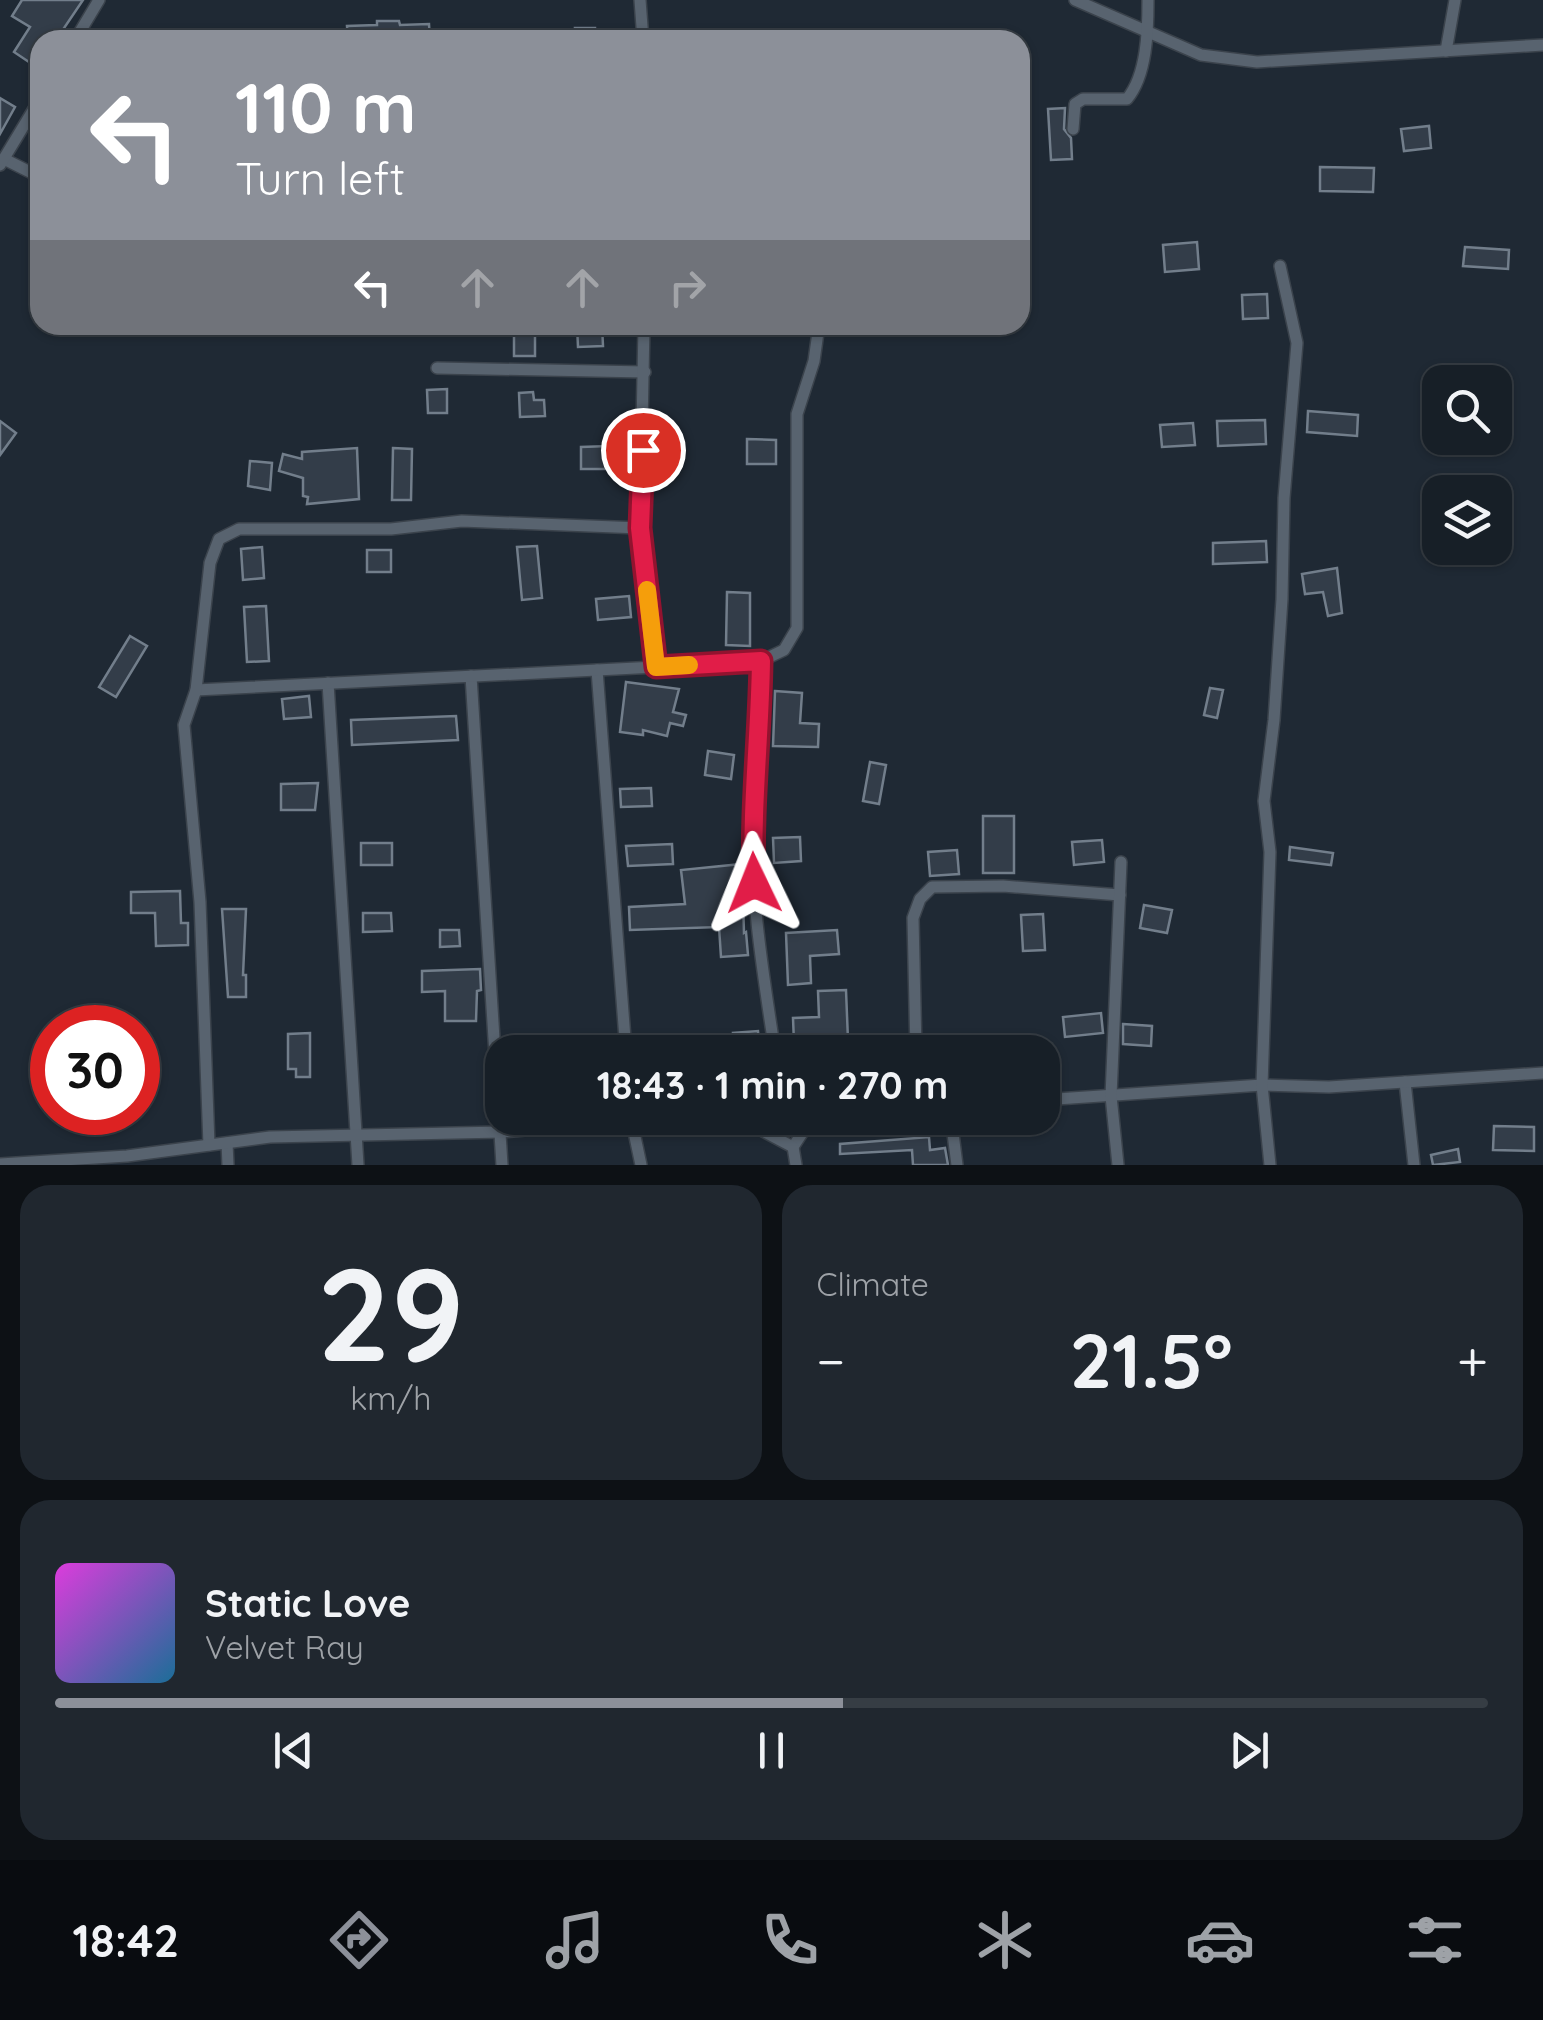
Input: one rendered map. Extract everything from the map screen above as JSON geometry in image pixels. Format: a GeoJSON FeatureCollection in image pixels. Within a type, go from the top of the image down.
{"type":"FeatureCollection","features":[{"type":"Feature","properties":{"kind":"street"},"geometry":{"type":"LineString","coordinates":[[81,30],[99,0]]}},
{"type":"Feature","properties":{"kind":"street"},"geometry":{"type":"LineString","coordinates":[[640,0],[642,30]]}},
{"type":"Feature","properties":{"kind":"street"},"geometry":{"type":"LineString","coordinates":[[1074,0],[1200,56],[1227,61],[1543,44]]}},
{"type":"Feature","properties":{"kind":"street"},"geometry":{"type":"LineString","coordinates":[[1073,129],[1075,104],[1082,99],[1127,99],[1135,89],[1148,32],[1148,0]]}},
{"type":"Feature","properties":{"kind":"street"},"geometry":{"type":"LineString","coordinates":[[1446,50],[1455,0]]}},
{"type":"Feature","properties":{"kind":"street"},"geometry":{"type":"LineString","coordinates":[[30,116],[2,162],[30,173]]}},
{"type":"Feature","properties":{"kind":"street"},"geometry":{"type":"LineString","coordinates":[[1270,1165],[1262,1085],[1270,852],[1264,801],[1274,720],[1284,498],[1297,343],[1280,266]]}},
{"type":"Feature","properties":{"kind":"street"},"geometry":{"type":"LineString","coordinates":[[644,335],[640,528],[656,667]]}},
{"type":"Feature","properties":{"kind":"street"},"geometry":{"type":"LineString","coordinates":[[196,690],[761,661],[784,650],[797,628],[796,414],[814,361],[818,335]]}},
{"type":"Feature","properties":{"kind":"street"},"geometry":{"type":"LineString","coordinates":[[438,368],[645,372]]}},
{"type":"Feature","properties":{"kind":"street"},"geometry":{"type":"LineString","coordinates":[[209,1144],[200,902],[184,725],[196,690],[210,563],[219,539],[239,529],[390,530],[462,521],[640,528]]}},
{"type":"Feature","properties":{"kind":"street"},"geometry":{"type":"LineString","coordinates":[[761,661],[752,832],[760,946],[773,1035]]}},
{"type":"Feature","properties":{"kind":"street"},"geometry":{"type":"LineString","coordinates":[[598,670],[625,1035]]}},
{"type":"Feature","properties":{"kind":"street"},"geometry":{"type":"LineString","coordinates":[[471,676],[495,1035]]}},
{"type":"Feature","properties":{"kind":"street"},"geometry":{"type":"LineString","coordinates":[[328,684],[358,1165]]}},
{"type":"Feature","properties":{"kind":"street"},"geometry":{"type":"LineString","coordinates":[[1118,1165],[1111,1096],[1121,862]]}},
{"type":"Feature","properties":{"kind":"street"},"geometry":{"type":"LineString","coordinates":[[915,1035],[912,918],[920,899],[932,887],[1003,886],[1120,895]]}},
{"type":"Feature","properties":{"kind":"street"},"geometry":{"type":"LineString","coordinates":[[1060,1099],[1262,1085],[1330,1087],[1543,1073]]}},
{"type":"Feature","properties":{"kind":"street"},"geometry":{"type":"LineString","coordinates":[[1404,1082],[1414,1165]]}},
{"type":"Feature","properties":{"kind":"street"},"geometry":{"type":"LineString","coordinates":[[0,1164],[84,1160],[270,1137],[485,1133]]}},
{"type":"Feature","properties":{"kind":"street"},"geometry":{"type":"LineString","coordinates":[[501,1135],[502,1165]]}},
{"type":"Feature","properties":{"kind":"street"},"geometry":{"type":"LineString","coordinates":[[635,1135],[642,1165]]}},
{"type":"Feature","properties":{"kind":"street"},"geometry":{"type":"LineString","coordinates":[[770,1135],[793,1147]]}},
{"type":"Feature","properties":{"kind":"street"},"geometry":{"type":"LineString","coordinates":[[796,1165],[793,1147],[801,1135]]}},
{"type":"Feature","properties":{"kind":"street"},"geometry":{"type":"LineString","coordinates":[[953,1135],[957,1165]]}},
{"type":"Feature","properties":{"kind":"street"},"geometry":{"type":"LineString","coordinates":[[227,1142],[228,1165]]}},
{"type":"Feature","properties":{"kind":"building"},"geometry":{"type":"Polygon","coordinates":[[[22,0],[83,0],[63,30],[30,30],[30,63],[14,52],[30,27],[12,16],[22,0]]]}},
{"type":"Feature","properties":{"kind":"building"},"geometry":{"type":"Polygon","coordinates":[[[377,21],[399,21],[400,25],[429,24],[429,30],[347,30],[347,26],[377,25],[377,21]]]}},
{"type":"Feature","properties":{"kind":"building"},"geometry":{"type":"Polygon","coordinates":[[[0,98],[15,107],[0,134],[0,98]]]}},
{"type":"Feature","properties":{"kind":"building"},"geometry":{"type":"Polygon","coordinates":[[[1065,108],[1064,129],[1071,138],[1072,159],[1051,160],[1048,109],[1065,108]]]}},
{"type":"Feature","properties":{"kind":"building"},"geometry":{"type":"Polygon","coordinates":[[[1429,126],[1431,148],[1404,151],[1401,129],[1429,126]]]}},
{"type":"Feature","properties":{"kind":"building"},"geometry":{"type":"Polygon","coordinates":[[[1320,167],[1374,168],[1373,192],[1320,191],[1320,167]]]}},
{"type":"Feature","properties":{"kind":"building"},"geometry":{"type":"Polygon","coordinates":[[[1197,242],[1199,269],[1165,272],[1163,245],[1197,242]]]}},
{"type":"Feature","properties":{"kind":"building"},"geometry":{"type":"Polygon","coordinates":[[[1465,247],[1509,250],[1508,269],[1463,266],[1465,247]]]}},
{"type":"Feature","properties":{"kind":"building"},"geometry":{"type":"Polygon","coordinates":[[[1267,294],[1268,318],[1243,319],[1242,295],[1267,294]]]}},
{"type":"Feature","properties":{"kind":"building"},"geometry":{"type":"Polygon","coordinates":[[[514,335],[535,335],[535,356],[514,356],[514,335]]]}},
{"type":"Feature","properties":{"kind":"building"},"geometry":{"type":"Polygon","coordinates":[[[577,335],[602,335],[603,346],[578,347],[577,335]]]}},
{"type":"Feature","properties":{"kind":"building"},"geometry":{"type":"Polygon","coordinates":[[[447,389],[447,413],[428,413],[427,390],[447,389]]]}},
{"type":"Feature","properties":{"kind":"building"},"geometry":{"type":"Polygon","coordinates":[[[533,392],[534,400],[544,400],[545,416],[520,417],[519,393],[533,392]]]}},
{"type":"Feature","properties":{"kind":"building"},"geometry":{"type":"Polygon","coordinates":[[[1308,411],[1358,415],[1357,436],[1307,432],[1308,411]]]}},
{"type":"Feature","properties":{"kind":"building"},"geometry":{"type":"Polygon","coordinates":[[[1265,420],[1266,444],[1218,446],[1217,421],[1265,420]]]}},
{"type":"Feature","properties":{"kind":"building"},"geometry":{"type":"Polygon","coordinates":[[[0,421],[16,433],[0,455],[0,421]]]}},
{"type":"Feature","properties":{"kind":"building"},"geometry":{"type":"Polygon","coordinates":[[[1193,423],[1195,445],[1162,447],[1160,425],[1193,423]]]}},
{"type":"Feature","properties":{"kind":"building"},"geometry":{"type":"Polygon","coordinates":[[[747,439],[776,440],[776,464],[747,464],[747,439]]]}},
{"type":"Feature","properties":{"kind":"building"},"geometry":{"type":"Polygon","coordinates":[[[609,446],[609,469],[581,469],[581,447],[609,446]]]}},
{"type":"Feature","properties":{"kind":"building"},"geometry":{"type":"Polygon","coordinates":[[[357,448],[359,499],[307,504],[303,478],[279,471],[283,454],[302,459],[302,452],[357,448]]]}},
{"type":"Feature","properties":{"kind":"building"},"geometry":{"type":"Polygon","coordinates":[[[393,448],[412,449],[411,500],[392,500],[393,448]]]}},
{"type":"Feature","properties":{"kind":"building"},"geometry":{"type":"Polygon","coordinates":[[[250,461],[272,463],[270,490],[248,486],[250,461]]]}},
{"type":"Feature","properties":{"kind":"building"},"geometry":{"type":"Polygon","coordinates":[[[1266,541],[1267,562],[1213,564],[1213,543],[1266,541]]]}},
{"type":"Feature","properties":{"kind":"building"},"geometry":{"type":"Polygon","coordinates":[[[537,546],[542,598],[522,600],[517,547],[537,546]]]}},
{"type":"Feature","properties":{"kind":"building"},"geometry":{"type":"Polygon","coordinates":[[[262,547],[264,578],[243,580],[241,549],[262,547]]]}},
{"type":"Feature","properties":{"kind":"building"},"geometry":{"type":"Polygon","coordinates":[[[367,550],[391,550],[391,572],[367,572],[367,550]]]}},
{"type":"Feature","properties":{"kind":"building"},"geometry":{"type":"Polygon","coordinates":[[[1337,568],[1342,613],[1328,616],[1323,592],[1305,594],[1302,574],[1337,568]]]}},
{"type":"Feature","properties":{"kind":"building"},"geometry":{"type":"Polygon","coordinates":[[[727,592],[750,593],[750,646],[726,645],[727,592]]]}},
{"type":"Feature","properties":{"kind":"building"},"geometry":{"type":"Polygon","coordinates":[[[629,596],[631,617],[598,620],[596,599],[629,596]]]}},
{"type":"Feature","properties":{"kind":"building"},"geometry":{"type":"Polygon","coordinates":[[[266,606],[269,661],[247,662],[244,607],[266,606]]]}},
{"type":"Feature","properties":{"kind":"building"},"geometry":{"type":"Polygon","coordinates":[[[130,636],[147,646],[116,697],[99,687],[130,636]]]}},
{"type":"Feature","properties":{"kind":"building"},"geometry":{"type":"Polygon","coordinates":[[[626,682],[679,689],[673,712],[686,715],[683,726],[670,723],[667,736],[643,730],[643,735],[620,732],[626,682]]]}},
{"type":"Feature","properties":{"kind":"building"},"geometry":{"type":"Polygon","coordinates":[[[1210,688],[1223,690],[1217,718],[1204,715],[1210,688]]]}},
{"type":"Feature","properties":{"kind":"building"},"geometry":{"type":"Polygon","coordinates":[[[775,691],[802,693],[800,723],[819,724],[818,747],[773,746],[775,691]]]}},
{"type":"Feature","properties":{"kind":"building"},"geometry":{"type":"Polygon","coordinates":[[[309,696],[311,717],[284,719],[282,699],[309,696]]]}},
{"type":"Feature","properties":{"kind":"building"},"geometry":{"type":"Polygon","coordinates":[[[456,716],[458,740],[352,745],[351,720],[456,716]]]}},
{"type":"Feature","properties":{"kind":"building"},"geometry":{"type":"Polygon","coordinates":[[[708,751],[734,755],[731,779],[705,775],[708,751]]]}},
{"type":"Feature","properties":{"kind":"building"},"geometry":{"type":"Polygon","coordinates":[[[870,762],[886,765],[879,804],[863,801],[870,762]]]}},
{"type":"Feature","properties":{"kind":"building"},"geometry":{"type":"Polygon","coordinates":[[[318,783],[315,810],[281,810],[281,784],[318,783]]]}},
{"type":"Feature","properties":{"kind":"building"},"geometry":{"type":"Polygon","coordinates":[[[651,788],[652,806],[621,807],[620,789],[651,788]]]}},
{"type":"Feature","properties":{"kind":"building"},"geometry":{"type":"Polygon","coordinates":[[[983,816],[1014,816],[1014,873],[983,873],[983,816]]]}},
{"type":"Feature","properties":{"kind":"building"},"geometry":{"type":"Polygon","coordinates":[[[800,837],[801,861],[774,863],[773,838],[800,837]]]}},
{"type":"Feature","properties":{"kind":"building"},"geometry":{"type":"Polygon","coordinates":[[[1102,840],[1104,862],[1074,865],[1072,842],[1102,840]]]}},
{"type":"Feature","properties":{"kind":"building"},"geometry":{"type":"Polygon","coordinates":[[[361,843],[392,843],[392,865],[361,865],[361,843]]]}},
{"type":"Feature","properties":{"kind":"building"},"geometry":{"type":"Polygon","coordinates":[[[672,844],[673,864],[628,866],[626,846],[672,844]]]}},
{"type":"Feature","properties":{"kind":"building"},"geometry":{"type":"Polygon","coordinates":[[[1290,847],[1333,853],[1331,865],[1289,860],[1290,847]]]}},
{"type":"Feature","properties":{"kind":"building"},"geometry":{"type":"Polygon","coordinates":[[[957,850],[959,874],[930,876],[928,852],[957,850]]]}},
{"type":"Feature","properties":{"kind":"building"},"geometry":{"type":"Polygon","coordinates":[[[742,864],[748,955],[721,957],[719,927],[630,930],[629,907],[685,904],[681,870],[742,864]]]}},
{"type":"Feature","properties":{"kind":"building"},"geometry":{"type":"Polygon","coordinates":[[[180,891],[181,923],[188,923],[188,945],[156,946],[155,913],[131,913],[131,892],[180,891]]]}},
{"type":"Feature","properties":{"kind":"building"},"geometry":{"type":"Polygon","coordinates":[[[1144,905],[1172,910],[1167,933],[1140,928],[1144,905]]]}},
{"type":"Feature","properties":{"kind":"building"},"geometry":{"type":"Polygon","coordinates":[[[222,909],[246,909],[246,997],[228,997],[222,909]]]}},
{"type":"Feature","properties":{"kind":"building"},"geometry":{"type":"Polygon","coordinates":[[[363,913],[391,913],[392,931],[363,932],[363,913]]]}},
{"type":"Feature","properties":{"kind":"building"},"geometry":{"type":"Polygon","coordinates":[[[1043,914],[1045,950],[1023,951],[1021,915],[1043,914]]]}},
{"type":"Feature","properties":{"kind":"building"},"geometry":{"type":"Polygon","coordinates":[[[440,930],[459,930],[460,946],[440,947],[440,930]]]}},
{"type":"Feature","properties":{"kind":"building"},"geometry":{"type":"Polygon","coordinates":[[[837,930],[839,954],[810,956],[811,983],[788,985],[786,933],[837,930]]]}},
{"type":"Feature","properties":{"kind":"building"},"geometry":{"type":"Polygon","coordinates":[[[480,969],[476,1021],[445,1021],[445,991],[422,992],[422,971],[480,969]]]}},
{"type":"Feature","properties":{"kind":"building"},"geometry":{"type":"Polygon","coordinates":[[[846,990],[848,1035],[794,1035],[793,1018],[819,1017],[818,991],[846,990]]]}},
{"type":"Feature","properties":{"kind":"building"},"geometry":{"type":"Polygon","coordinates":[[[1101,1013],[1103,1033],[1065,1037],[1063,1017],[1101,1013]]]}},
{"type":"Feature","properties":{"kind":"building"},"geometry":{"type":"Polygon","coordinates":[[[1123,1024],[1152,1026],[1151,1046],[1123,1044],[1123,1024]]]}},
{"type":"Feature","properties":{"kind":"building"},"geometry":{"type":"Polygon","coordinates":[[[758,1031],[758,1035],[733,1035],[758,1031]]]}},
{"type":"Feature","properties":{"kind":"building"},"geometry":{"type":"Polygon","coordinates":[[[310,1033],[310,1077],[296,1077],[296,1069],[288,1069],[288,1034],[310,1033]]]}},
{"type":"Feature","properties":{"kind":"building"},"geometry":{"type":"Polygon","coordinates":[[[1494,1126],[1534,1127],[1534,1151],[1493,1150],[1494,1126]]]}},
{"type":"Feature","properties":{"kind":"building"},"geometry":{"type":"Polygon","coordinates":[[[929,1137],[930,1150],[945,1148],[948,1165],[913,1165],[912,1150],[840,1154],[840,1144],[929,1137]]]}},
{"type":"Feature","properties":{"kind":"building"},"geometry":{"type":"Polygon","coordinates":[[[1458,1149],[1460,1162],[1433,1165],[1431,1155],[1458,1149]]]}},
{"type":"Feature","properties":{"kind":"slow traffic"},"geometry":{"type":"LineString","coordinates":[[647,590],[656,667],[689,665]]}},
{"type":"Feature","properties":{"kind":"route"},"geometry":{"type":"LineString","coordinates":[[643,450],[640,528],[656,667],[761,661],[752,815],[754,883]]}}]}
